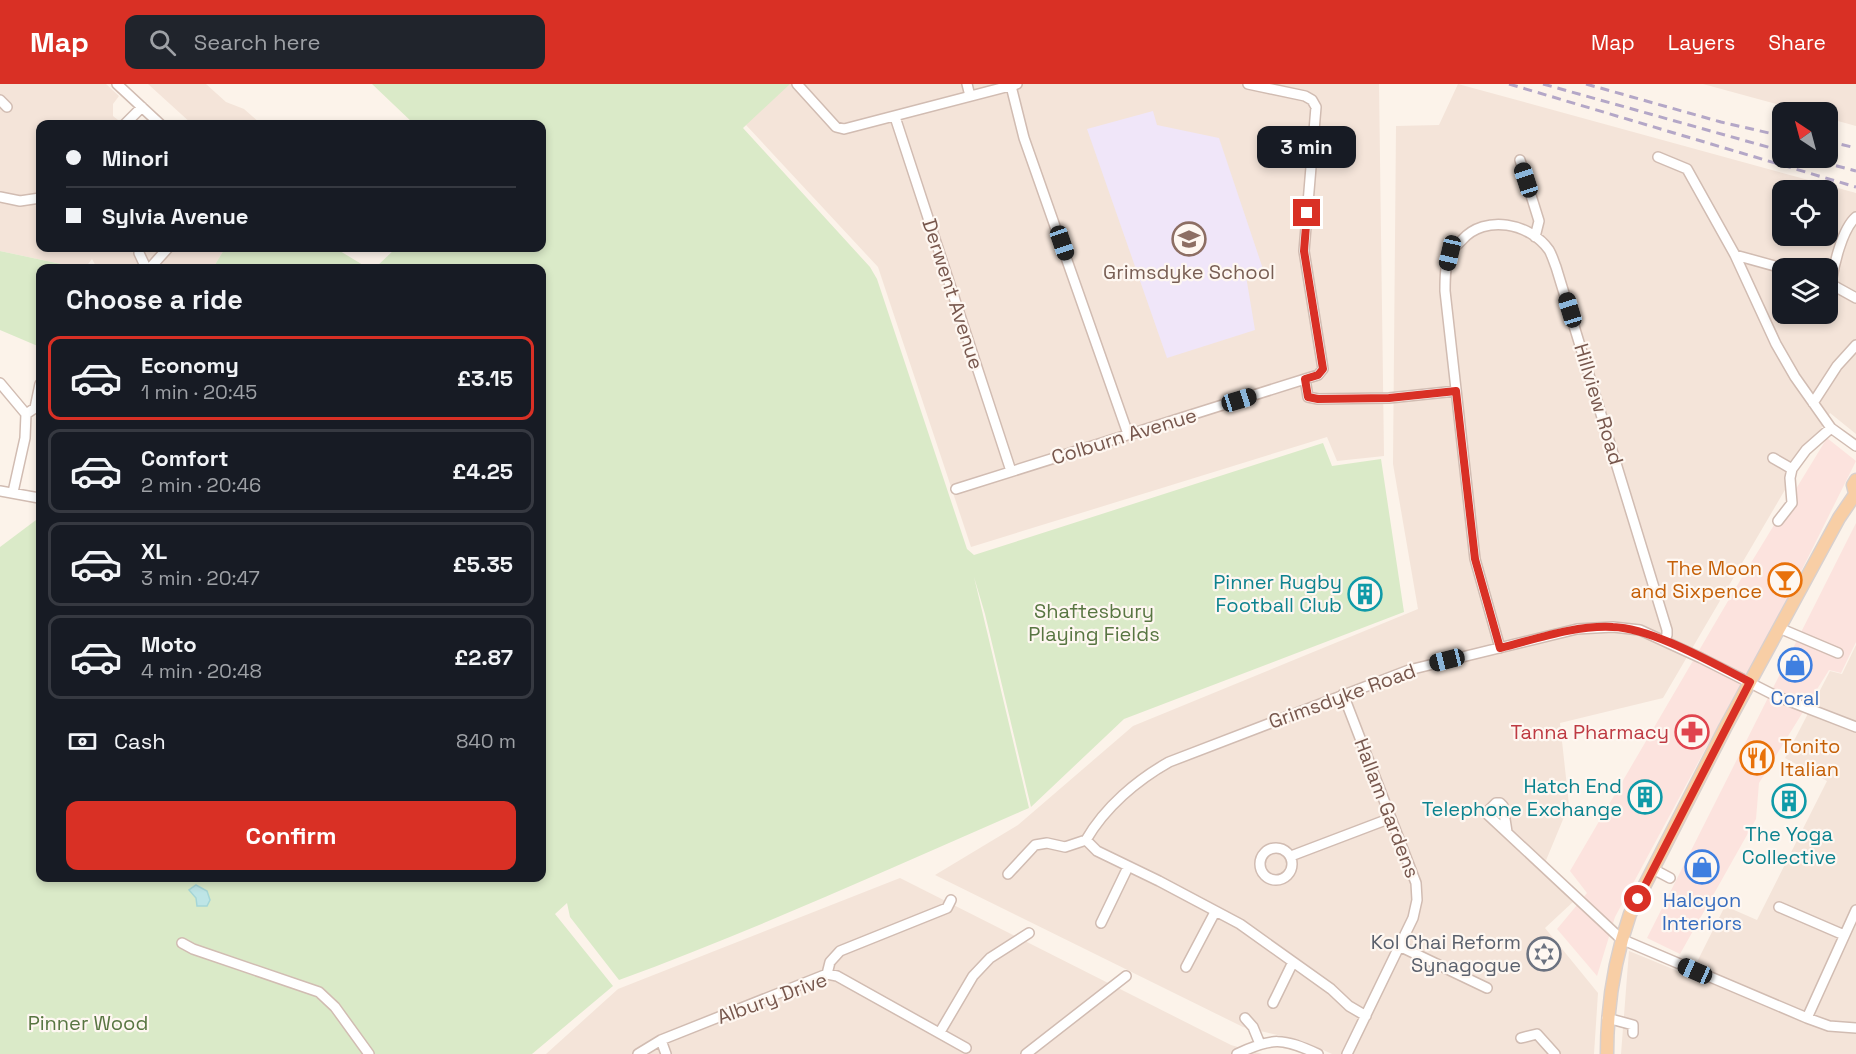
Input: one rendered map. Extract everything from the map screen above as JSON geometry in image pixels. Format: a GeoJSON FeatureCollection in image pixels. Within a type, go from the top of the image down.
{"type":"FeatureCollection","features":[{"type":"Feature","properties":{"kind":"main road"},"geometry":{"type":"LineString","coordinates":[[1607,1054],[1607,1018],[1612,980],[1621,939],[1630,914],[1779,628],[1854,499],[1853,485],[1856,480]]}},
{"type":"Feature","properties":{"kind":"street"},"geometry":{"type":"LineString","coordinates":[[117,84],[156,120]]}},
{"type":"Feature","properties":{"kind":"street"},"geometry":{"type":"LineString","coordinates":[[797,84],[836,126],[844,129],[1014,85],[1024,138],[1128,434]]}},
{"type":"Feature","properties":{"kind":"street"},"geometry":{"type":"LineString","coordinates":[[967,84],[970,96]]}},
{"type":"Feature","properties":{"kind":"street"},"geometry":{"type":"LineString","coordinates":[[1248,84],[1305,96],[1312,100],[1316,107],[1304,251],[1323,369],[1318,375],[1305,379],[1308,397],[1318,399],[1389,398],[1456,391]]}},
{"type":"Feature","properties":{"kind":"street"},"geometry":{"type":"LineString","coordinates":[[129,120],[142,107]]}},
{"type":"Feature","properties":{"kind":"street","name":"Derwent Avenue"},"geometry":{"type":"LineString","coordinates":[[895,117],[1011,471]]}},
{"type":"Feature","properties":{"kind":"street"},"geometry":{"type":"LineString","coordinates":[[1658,157],[1687,169],[1735,255],[1776,344],[1831,428],[1854,443]]}},
{"type":"Feature","properties":{"kind":"street"},"geometry":{"type":"LineString","coordinates":[[1520,160],[1539,221],[1535,237]]}},
{"type":"Feature","properties":{"kind":"street"},"geometry":{"type":"LineString","coordinates":[[0,197],[20,201],[36,199]]}},
{"type":"Feature","properties":{"kind":"street"},"geometry":{"type":"LineString","coordinates":[[1837,258],[1847,229],[1856,217]]}},
{"type":"Feature","properties":{"kind":"street","name":"Hillview Road"},"geometry":{"type":"LineString","coordinates":[[1500,648],[1475,559],[1445,291],[1445,273],[1450,253],[1467,234],[1482,226],[1504,224],[1525,230],[1549,250],[1560,278],[1667,630],[1664,641]]}},
{"type":"Feature","properties":{"kind":"street"},"geometry":{"type":"LineString","coordinates":[[152,264],[164,252]]}},
{"type":"Feature","properties":{"kind":"street"},"geometry":{"type":"LineString","coordinates":[[138,253],[145,264]]}},
{"type":"Feature","properties":{"kind":"street"},"geometry":{"type":"LineString","coordinates":[[1735,255],[1772,265]]}},
{"type":"Feature","properties":{"kind":"street"},"geometry":{"type":"LineString","coordinates":[[1838,287],[1856,298]]}},
{"type":"Feature","properties":{"kind":"street"},"geometry":{"type":"LineString","coordinates":[[1813,403],[1837,366],[1856,345]]}},
{"type":"Feature","properties":{"kind":"street","name":"Colburn Avenue"},"geometry":{"type":"LineString","coordinates":[[956,489],[1305,379]]}},
{"type":"Feature","properties":{"kind":"street"},"geometry":{"type":"LineString","coordinates":[[0,383],[26,414],[25,438],[13,492]]}},
{"type":"Feature","properties":{"kind":"street"},"geometry":{"type":"LineString","coordinates":[[26,414],[36,410]]}},
{"type":"Feature","properties":{"kind":"street"},"geometry":{"type":"LineString","coordinates":[[1778,521],[1792,503],[1790,478],[1792,470],[1806,450],[1831,428]]}},
{"type":"Feature","properties":{"kind":"street"},"geometry":{"type":"LineString","coordinates":[[1773,458],[1792,470]]}},
{"type":"Feature","properties":{"kind":"street"},"geometry":{"type":"LineString","coordinates":[[0,491],[36,497]]}},
{"type":"Feature","properties":{"kind":"street","name":"Grimsdyke Road"},"geometry":{"type":"LineString","coordinates":[[1086,840],[1092,829],[1125,793],[1146,775],[1169,762],[1409,670],[1577,629],[1613,627],[1640,630],[1776,696],[1856,727]]}},
{"type":"Feature","properties":{"kind":"street"},"geometry":{"type":"LineString","coordinates":[[1779,628],[1838,653]]}},
{"type":"Feature","properties":{"kind":"street","name":"Hallam Gardens"},"geometry":{"type":"LineString","coordinates":[[1342,694],[1416,883],[1417,900],[1413,918],[1347,1054]]}},
{"type":"Feature","properties":{"kind":"street"},"geometry":{"type":"LineString","coordinates":[[1291,856],[1391,818]]}},
{"type":"Feature","properties":{"kind":"street"},"geometry":{"type":"LineString","coordinates":[[1507,832],[1621,939],[1807,1018],[1829,1026],[1856,1028]]}},
{"type":"Feature","properties":{"kind":"street"},"geometry":{"type":"LineString","coordinates":[[1008,874],[1035,845],[1047,843],[1065,847],[1086,840],[1097,851],[1240,924],[1331,988],[1349,1006],[1366,1016]]}},
{"type":"Feature","properties":{"kind":"street"},"geometry":{"type":"LineString","coordinates":[[1101,923],[1128,867]]}},
{"type":"Feature","properties":{"kind":"street"},"geometry":{"type":"LineString","coordinates":[[1653,869],[1670,878]]}},
{"type":"Feature","properties":{"kind":"street"},"geometry":{"type":"LineString","coordinates":[[827,974],[830,962],[840,951],[947,908],[951,900]]}},
{"type":"Feature","properties":{"kind":"street"},"geometry":{"type":"LineString","coordinates":[[1779,907],[1844,935]]}},
{"type":"Feature","properties":{"kind":"street"},"geometry":{"type":"LineString","coordinates":[[1807,1018],[1856,910]]}},
{"type":"Feature","properties":{"kind":"street"},"geometry":{"type":"LineString","coordinates":[[1186,967],[1215,912]]}},
{"type":"Feature","properties":{"kind":"street"},"geometry":{"type":"LineString","coordinates":[[940,1032],[973,976],[990,958],[1029,933]]}},
{"type":"Feature","properties":{"kind":"street"},"geometry":{"type":"LineString","coordinates":[[182,943],[193,949],[319,992],[335,1007],[369,1054]]}},
{"type":"Feature","properties":{"kind":"street"},"geometry":{"type":"LineString","coordinates":[[1400,946],[1486,988]]}},
{"type":"Feature","properties":{"kind":"street"},"geometry":{"type":"LineString","coordinates":[[1273,1003],[1293,962]]}},
{"type":"Feature","properties":{"kind":"street","name":"Albury Drive"},"geometry":{"type":"LineString","coordinates":[[638,1054],[661,1040],[827,974],[837,976],[966,1048]]}},
{"type":"Feature","properties":{"kind":"street"},"geometry":{"type":"LineString","coordinates":[[1027,1054],[1126,976]]}},
{"type":"Feature","properties":{"kind":"street"},"geometry":{"type":"LineString","coordinates":[[1245,1018],[1253,1027],[1260,1044]]}},
{"type":"Feature","properties":{"kind":"street"},"geometry":{"type":"LineString","coordinates":[[1607,1018],[1633,1024],[1633,1033]]}},
{"type":"Feature","properties":{"kind":"street"},"geometry":{"type":"LineString","coordinates":[[1521,1038],[1538,1034],[1555,1054]]}},
{"type":"Feature","properties":{"kind":"street"},"geometry":{"type":"LineString","coordinates":[[661,1040],[666,1054]]}},
{"type":"Feature","properties":{"kind":"street"},"geometry":{"type":"LineString","coordinates":[[1237,1054],[1260,1044],[1276,1041],[1293,1043],[1318,1054]]}},
{"type":"Feature","properties":{"kind":"shaded area"},"geometry":{"type":"Polygon","coordinates":[[[0,84],[106,84],[119,96],[113,104],[113,116],[118,120],[36,120],[36,252],[223,252],[215,264],[95,264],[92,259],[88,264],[61,264],[0,251],[0,84]]]}},
{"type":"Feature","properties":{"kind":"shaded area"},"geometry":{"type":"Polygon","coordinates":[[[148,84],[206,84],[226,102],[244,109],[256,120],[188,120],[148,84]]]}},
{"type":"Feature","properties":{"kind":"shaded area"},"geometry":{"type":"Polygon","coordinates":[[[780,84],[1379,84],[1384,456],[1337,461],[1327,437],[971,547],[878,267],[746,125],[780,84]]]}},
{"type":"Feature","properties":{"kind":"shaded area"},"geometry":{"type":"Polygon","coordinates":[[[1458,84],[1809,180],[1772,180],[1772,246],[1838,246],[1838,188],[1856,193],[1856,434],[1830,413],[1663,698],[1560,723],[1569,805],[1542,870],[1574,901],[1545,928],[1598,993],[1594,1054],[1332,1054],[1303,1041],[1243,1027],[935,875],[1018,825],[1133,726],[1418,609],[1393,464],[1396,126],[1439,125],[1458,84]]]}},
{"type":"Feature","properties":{"kind":"shaded area"},"geometry":{"type":"Polygon","coordinates":[[[1703,84],[1856,84],[1856,126],[1838,121],[1838,102],[1772,103],[1703,84]]]}},
{"type":"Feature","properties":{"kind":"shaded area","name":"Grimsdyke School"},"geometry":{"type":"Polygon","coordinates":[[[1153,111],[1157,125],[1219,138],[1263,269],[1246,276],[1255,330],[1167,358],[1087,129],[1153,111]]]}},
{"type":"Feature","properties":{"kind":"shaded area"},"geometry":{"type":"Polygon","coordinates":[[[1827,438],[1856,461],[1751,672],[1735,694],[1615,917],[1597,976],[1557,929],[1587,893],[1570,871],[1735,589],[1827,438]]]}},
{"type":"Feature","properties":{"kind":"shaded area"},"geometry":{"type":"Polygon","coordinates":[[[1856,523],[1856,642],[1841,673],[1829,670],[1759,783],[1756,819],[1680,954],[1647,938],[1856,523]]]}},
{"type":"Feature","properties":{"kind":"shaded area"},"geometry":{"type":"Polygon","coordinates":[[[1856,645],[1856,1054],[1621,1054],[1629,951],[1690,976],[1725,906],[1757,920],[1827,781],[1785,758],[1830,671],[1842,674],[1856,645]]]}},
{"type":"Feature","properties":{"kind":"shaded area"},"geometry":{"type":"Polygon","coordinates":[[[900,878],[1231,1045],[1262,1054],[546,1054],[618,989],[900,878]]]}},
{"type":"Feature","properties":{"kind":"green space"},"geometry":{"type":"Polygon","coordinates":[[[372,84],[790,84],[743,128],[870,267],[877,279],[967,549],[974,555],[1323,443],[1332,466],[1381,459],[1404,612],[1124,719],[1031,807],[974,577],[1029,808],[774,919],[619,980],[570,917],[567,903],[555,914],[613,986],[532,1054],[0,1054],[0,547],[36,520],[36,882],[546,882],[546,264],[379,264],[392,252],[546,252],[546,120],[410,120],[372,84]]]}},
{"type":"Feature","properties":{"kind":"green space"},"geometry":{"type":"Polygon","coordinates":[[[0,251],[61,264],[36,264],[36,345],[0,330],[0,251]]]}},
{"type":"Feature","properties":{"kind":"green space"},"geometry":{"type":"Polygon","coordinates":[[[223,252],[342,252],[361,264],[215,264],[223,252]]]}},
{"type":"Feature","properties":{"kind":"water"},"geometry":{"type":"Polygon","coordinates":[[[196,885],[207,891],[210,900],[207,906],[197,906],[196,898],[189,890],[196,885]]]}},
{"type":"Feature","properties":{"kind":"railway"},"geometry":{"type":"LineString","coordinates":[[1509,84],[1856,187]]}},
{"type":"Feature","properties":{"kind":"railway"},"geometry":{"type":"LineString","coordinates":[[1543,84],[1772,148]]}},
{"type":"Feature","properties":{"kind":"railway"},"geometry":{"type":"LineString","coordinates":[[1586,84],[1721,122],[1772,134]]}},
{"type":"Feature","properties":{"kind":"railway"},"geometry":{"type":"LineString","coordinates":[[1838,144],[1856,148]]}},
{"type":"Feature","properties":{"kind":"railway"},"geometry":{"type":"LineString","coordinates":[[1838,166],[1856,171]]}},
{"type":"Feature","properties":{"kind":"place","name":"Grimsdyke School"},"geometry":{"type":"Point","coordinates":[1189,239]}},
{"type":"Feature","properties":{"kind":"place","name":"The Moon and Sixpence"},"geometry":{"type":"Point","coordinates":[1785,580]}},
{"type":"Feature","properties":{"kind":"place","name":"Pinner Rugby Football Club"},"geometry":{"type":"Point","coordinates":[1365,594]}},
{"type":"Feature","properties":{"kind":"place","name":"Coral"},"geometry":{"type":"Point","coordinates":[1795,665]}},
{"type":"Feature","properties":{"kind":"place","name":"Tanna Pharmacy"},"geometry":{"type":"Point","coordinates":[1692,732]}},
{"type":"Feature","properties":{"kind":"place","name":"Tonito Italian"},"geometry":{"type":"Point","coordinates":[1757,758]}},
{"type":"Feature","properties":{"kind":"place","name":"Hatch End Telephone Exchange"},"geometry":{"type":"Point","coordinates":[1645,797]}},
{"type":"Feature","properties":{"kind":"place","name":"The Yoga Collective"},"geometry":{"type":"Point","coordinates":[1789,801]}},
{"type":"Feature","properties":{"kind":"place","name":"Halcyon Interiors"},"geometry":{"type":"Point","coordinates":[1702,867]}},
{"type":"Feature","properties":{"kind":"place","name":"Kol Chai Reform Synagogue"},"geometry":{"type":"Point","coordinates":[1544,954]}},
{"type":"Feature","properties":{"kind":"route"},"geometry":{"type":"LineString","coordinates":[[1307,213],[1304,251],[1323,369],[1318,375],[1305,379],[1308,397],[1318,399],[1389,398],[1456,391],[1475,559],[1500,648],[1577,629],[1613,627],[1640,630],[1750,682],[1638,899]]}},
{"type":"Feature","properties":{"kind":"park label","name":"Shaftesbury Playing Fields"},"geometry":{"type":"Point","coordinates":[1094,622]}},
{"type":"Feature","properties":{"kind":"park label","name":"Pinner Wood"},"geometry":{"type":"Point","coordinates":[88,1023]}}]}
